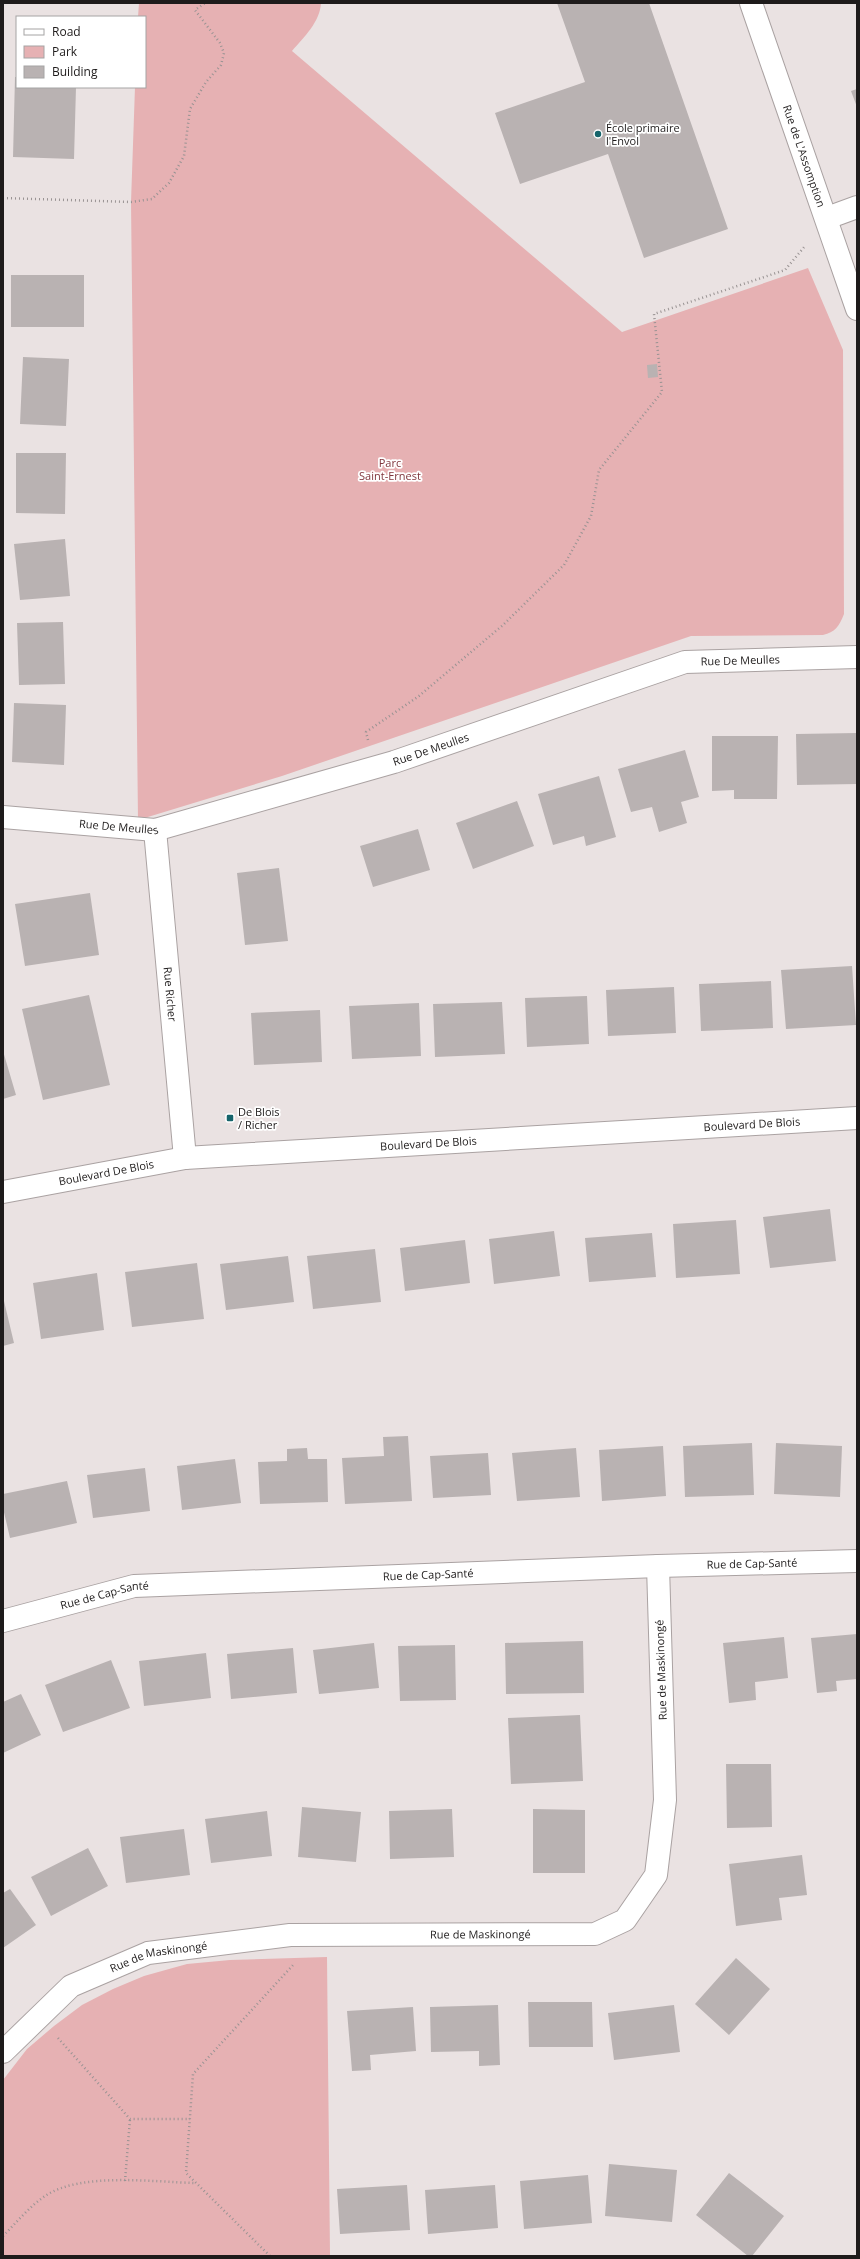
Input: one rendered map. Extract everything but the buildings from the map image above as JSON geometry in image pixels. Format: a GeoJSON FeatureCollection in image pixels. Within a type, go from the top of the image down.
{"type":"FeatureCollection","features":[{"type":"Feature","properties":{"kind":"street","name":"Rue de L'Assomption"},"geometry":{"type":"LineString","coordinates":[[752,3],[827,218],[857,310]]}},
{"type":"Feature","properties":{"kind":"street"},"geometry":{"type":"LineString","coordinates":[[827,218],[857,207]]}},
{"type":"Feature","properties":{"kind":"street","name":"Rue De Meulles"},"geometry":{"type":"LineString","coordinates":[[3,817],[155,830],[375,768],[685,662],[857,657]]}},
{"type":"Feature","properties":{"kind":"street","name":"Rue Richer"},"geometry":{"type":"LineString","coordinates":[[155,830],[185,1158]]}},
{"type":"Feature","properties":{"kind":"street","name":"Boulevard De Blois"},"geometry":{"type":"LineString","coordinates":[[3,1192],[185,1158],[857,1118]]}},
{"type":"Feature","properties":{"kind":"street","name":"Rue de Cap-Santé"},"geometry":{"type":"LineString","coordinates":[[3,1621],[134,1586],[658,1566],[857,1561]]}},
{"type":"Feature","properties":{"kind":"street","name":"Rue de Maskinongé"},"geometry":{"type":"LineString","coordinates":[[3,2052],[71,1986],[148,1953],[290,1935],[595,1934],[625,1920],[656,1875],[665,1800],[658,1566]]}},
{"type":"Feature","properties":{"kind":"path"},"geometry":{"type":"LineString","coordinates":[[3,198],[131,202],[152,199],[169,183],[184,156],[190,109],[206,82],[221,65],[224,53],[220,43],[195,10],[205,3]]}},
{"type":"Feature","properties":{"kind":"path"},"geometry":{"type":"LineString","coordinates":[[375,768],[366,732],[419,696],[503,625],[564,565],[591,516],[599,470],[662,392],[654,314],[785,270],[827,218]]}},
{"type":"Feature","properties":{"kind":"path"},"geometry":{"type":"LineString","coordinates":[[270,2256],[186,2173],[193,2074],[321,1935]]}},
{"type":"Feature","properties":{"kind":"path"},"geometry":{"type":"LineString","coordinates":[[39,2017],[130,2119],[125,2181]]}},
{"type":"Feature","properties":{"kind":"path"},"geometry":{"type":"LineString","coordinates":[[130,2119],[190,2119]]}},
{"type":"Feature","properties":{"kind":"path"},"geometry":{"type":"LineString","coordinates":[[3,2236],[44,2196],[62,2186],[86,2180],[196,2183]]}},
{"type":"Feature","properties":{"kind":"green space","name":"Parc Saint-Ernest"},"geometry":{"type":"Polygon","coordinates":[[[139,3],[321,3],[315,23],[292,51],[622,332],[808,268],[843,350],[844,614],[836,628],[823,635],[691,636],[282,776],[138,820],[131,202],[135,88],[146,88],[146,16],[138,16],[139,3]]]}},
{"type":"Feature","properties":{"kind":"green space"},"geometry":{"type":"Polygon","coordinates":[[[327,1957],[330,2256],[3,2256],[3,2080],[27,2049],[82,2005],[113,1989],[144,1976],[187,1964],[230,1960],[327,1957]]]}},
{"type":"Feature","properties":{"kind":"place","name":"École primaire l'Envol"},"geometry":{"type":"Point","coordinates":[598,134]}},
{"type":"Feature","properties":{"kind":"place","name":"De Blois / Richer"},"geometry":{"type":"Point","coordinates":[230,1118]}}]}
